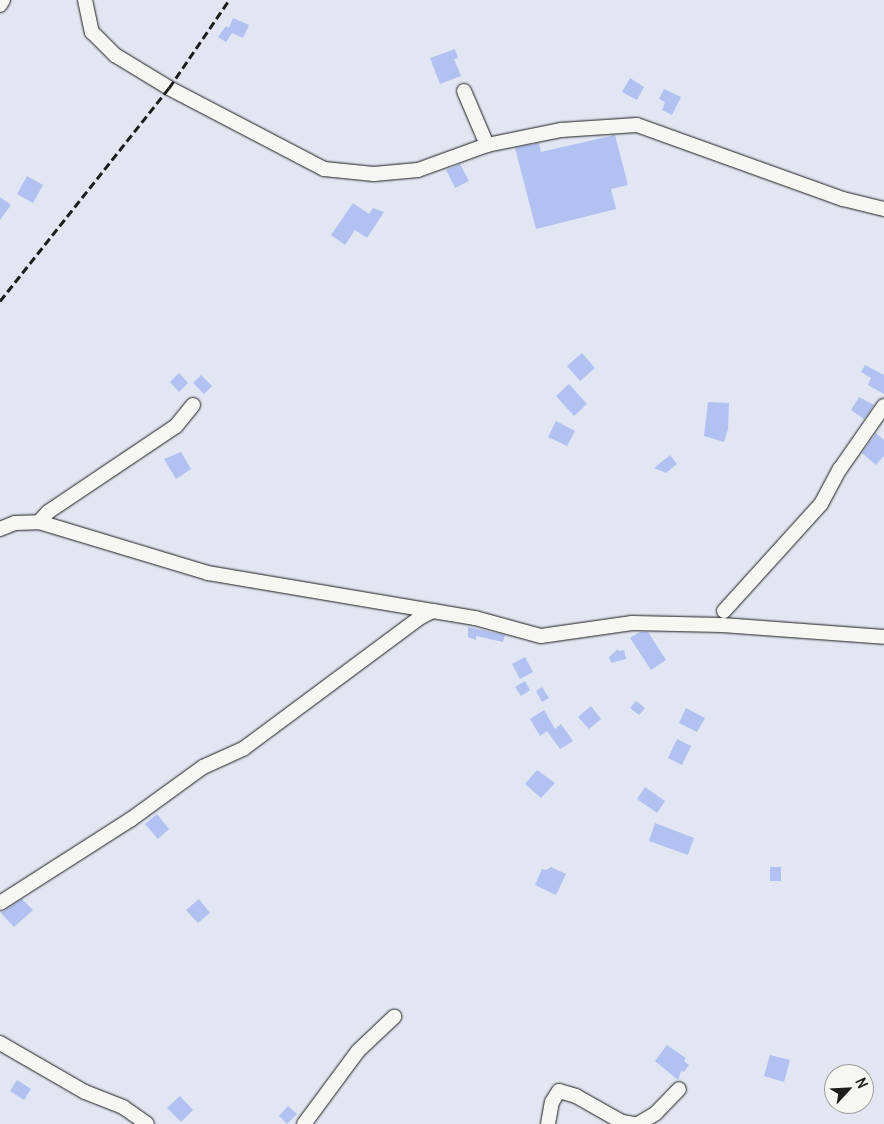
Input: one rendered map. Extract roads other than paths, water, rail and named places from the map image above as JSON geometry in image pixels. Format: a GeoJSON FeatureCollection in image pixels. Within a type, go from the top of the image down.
{"type":"FeatureCollection","features":[{"type":"Feature","properties":{"kind":"street"},"geometry":{"type":"LineString","coordinates":[[0,5],[3,0]]}},
{"type":"Feature","properties":{"kind":"street"},"geometry":{"type":"LineString","coordinates":[[85,0],[92,32],[115,55],[169,88],[324,169],[374,174],[418,170],[487,145],[560,130],[637,125],[843,199],[884,209]]}},
{"type":"Feature","properties":{"kind":"street"},"geometry":{"type":"LineString","coordinates":[[464,90],[487,145]]}},
{"type":"Feature","properties":{"kind":"street"},"geometry":{"type":"LineString","coordinates":[[39,522],[48,512],[176,426],[192,405]]}},
{"type":"Feature","properties":{"kind":"street"},"geometry":{"type":"LineString","coordinates":[[724,611],[820,504],[840,469],[884,406]]}},
{"type":"Feature","properties":{"kind":"street"},"geometry":{"type":"LineString","coordinates":[[0,529],[15,523],[39,522],[208,573],[475,618],[541,636],[632,623],[722,625],[884,637]]}},
{"type":"Feature","properties":{"kind":"street"},"geometry":{"type":"LineString","coordinates":[[0,903],[130,820],[203,767],[243,748],[421,617],[433,611]]}},
{"type":"Feature","properties":{"kind":"street"},"geometry":{"type":"LineString","coordinates":[[304,1124],[358,1052],[394,1017]]}},
{"type":"Feature","properties":{"kind":"street"},"geometry":{"type":"LineString","coordinates":[[0,1042],[85,1092],[123,1107],[147,1124]]}},
{"type":"Feature","properties":{"kind":"street"},"geometry":{"type":"LineString","coordinates":[[548,1124],[552,1102],[559,1091],[576,1096],[622,1122],[636,1124],[656,1113],[679,1089]]}},
{"type":"Feature","properties":{"kind":"railway"},"geometry":{"type":"LineString","coordinates":[[0,301],[169,88],[229,0]]}}]}
